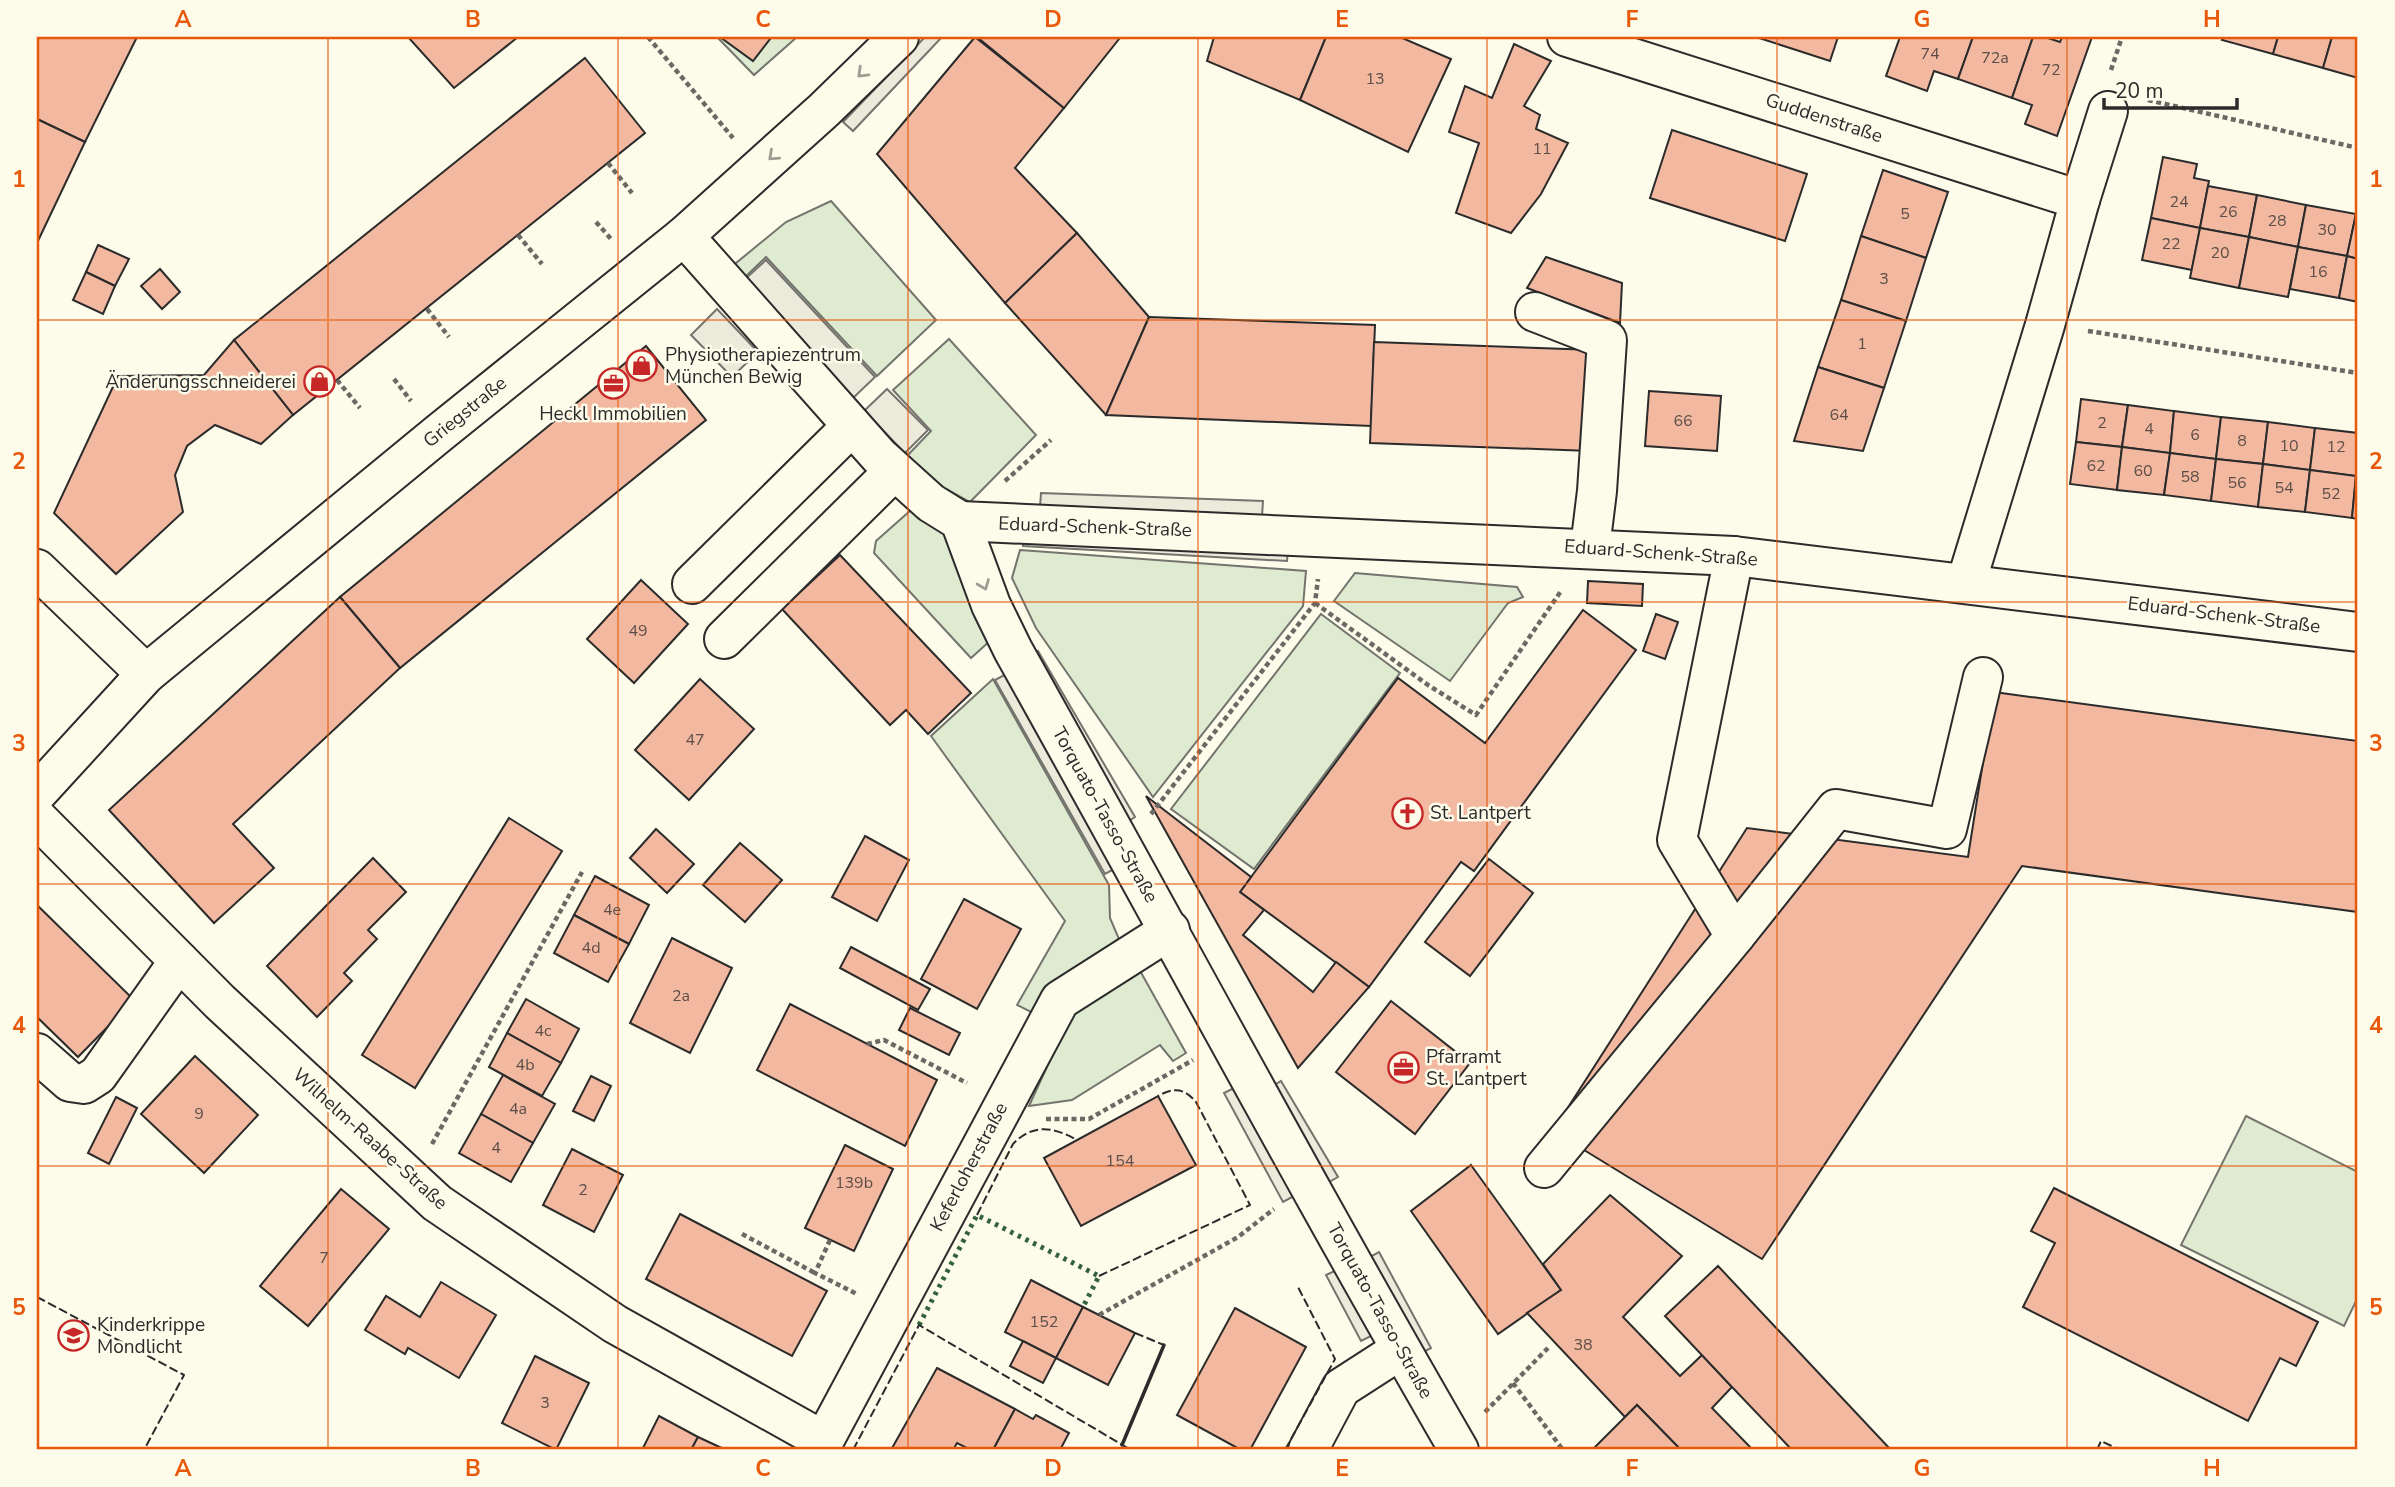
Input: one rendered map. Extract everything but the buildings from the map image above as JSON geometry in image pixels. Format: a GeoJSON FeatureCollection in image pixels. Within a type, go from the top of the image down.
{"type":"FeatureCollection","features":[{"type":"Feature","properties":{"kind":"street","name":"Griegstraße"},"geometry":{"type":"LineString","coordinates":[[37,793],[146,674],[438,433],[684,236],[899,37]]}},
{"type":"Feature","properties":{"kind":"street","name":"Guddenstraße"},"geometry":{"type":"LineString","coordinates":[[1567,37],[2080,200]]}},
{"type":"Feature","properties":{"kind":"street"},"geometry":{"type":"LineString","coordinates":[[1966,583],[2108,111]]}},
{"type":"Feature","properties":{"kind":"street"},"geometry":{"type":"LineString","coordinates":[[684,236],[894,471],[931,503],[960,521]]}},
{"type":"Feature","properties":{"kind":"street"},"geometry":{"type":"LineString","coordinates":[[1535,312],[1607,340],[1597,491],[1590,548]]}},
{"type":"Feature","properties":{"kind":"street"},"geometry":{"type":"LineString","coordinates":[[692,584],[852,426]]}},
{"type":"Feature","properties":{"kind":"street"},"geometry":{"type":"LineString","coordinates":[[724,639],[894,471]]}},
{"type":"Feature","properties":{"kind":"street","name":"Eduard-Schenk-Straße"},"geometry":{"type":"LineString","coordinates":[[960,521],[1734,556],[2358,632]]}},
{"type":"Feature","properties":{"kind":"street","name":"Torquato-Tasso-Straße"},"geometry":{"type":"LineString","coordinates":[[960,521],[991,605],[1013,650],[1400,1350],[1454,1442]]}},
{"type":"Feature","properties":{"kind":"street"},"geometry":{"type":"LineString","coordinates":[[1734,556],[1677,840],[1735,936]]}},
{"type":"Feature","properties":{"kind":"street"},"geometry":{"type":"LineString","coordinates":[[37,569],[146,674]]}},
{"type":"Feature","properties":{"kind":"street"},"geometry":{"type":"LineString","coordinates":[[1544,1168],[1836,809],[1947,829],[1983,677]]}},
{"type":"Feature","properties":{"kind":"street","name":"Wilhelm-Raabe-Straße"},"geometry":{"type":"LineString","coordinates":[[37,818],[220,1002],[437,1203],[615,1324],[821,1445]]}},
{"type":"Feature","properties":{"kind":"street","name":"Keferloherstraße"},"geometry":{"type":"LineString","coordinates":[[821,1445],[1060,1000],[1170,930]]}},
{"type":"Feature","properties":{"kind":"street"},"geometry":{"type":"LineString","coordinates":[[37,1053],[70,1082],[84,1084],[97,1076],[179,961]]}},
{"type":"Feature","properties":{"kind":"street"},"geometry":{"type":"LineString","coordinates":[[1308,1450],[1341,1388],[1400,1350]]}},
{"type":"Feature","properties":{"kind":"path"},"geometry":{"type":"LineString","coordinates":[[648,37],[758,170]]}},
{"type":"Feature","properties":{"kind":"path"},"geometry":{"type":"LineString","coordinates":[[2108,111],[2147,100],[2358,148]]}},
{"type":"Feature","properties":{"kind":"path"},"geometry":{"type":"LineString","coordinates":[[608,163],[632,193]]}},
{"type":"Feature","properties":{"kind":"path"},"geometry":{"type":"LineString","coordinates":[[518,235],[542,264]]}},
{"type":"Feature","properties":{"kind":"path"},"geometry":{"type":"LineString","coordinates":[[427,309],[449,337]]}},
{"type":"Feature","properties":{"kind":"path"},"geometry":{"type":"LineString","coordinates":[[2045,325],[2358,373]]}},
{"type":"Feature","properties":{"kind":"path"},"geometry":{"type":"LineString","coordinates":[[337,380],[360,408]]}},
{"type":"Feature","properties":{"kind":"path"},"geometry":{"type":"LineString","coordinates":[[1147,819],[1315,603],[1322,536]]}},
{"type":"Feature","properties":{"kind":"path"},"geometry":{"type":"LineString","coordinates":[[1315,603],[1428,685],[1476,715],[1590,548]]}},
{"type":"Feature","properties":{"kind":"path"},"geometry":{"type":"LineString","coordinates":[[412,1180],[582,872]]}},
{"type":"Feature","properties":{"kind":"path"},"geometry":{"type":"LineString","coordinates":[[867,1044],[884,1040],[999,1110],[1089,1119],[1230,1041]]}},
{"type":"Feature","properties":{"kind":"path"},"geometry":{"type":"LineString","coordinates":[[1099,1315],[1238,1237],[1275,1209]]}},
{"type":"Feature","properties":{"kind":"path"},"geometry":{"type":"LineString","coordinates":[[741,1234],[892,1313]]}},
{"type":"Feature","properties":{"kind":"path"},"geometry":{"type":"LineString","coordinates":[[815,1273],[830,1240]]}},
{"type":"Feature","properties":{"kind":"path"},"geometry":{"type":"LineString","coordinates":[[1454,1442],[1548,1348]]}},
{"type":"Feature","properties":{"kind":"path"},"geometry":{"type":"LineString","coordinates":[[1513,1383],[1563,1450]]}},
{"type":"Feature","properties":{"kind":"green space"},"geometry":{"type":"Polygon","coordinates":[[[717,37],[797,37],[754,75],[717,37]]]}},
{"type":"Feature","properties":{"kind":"green space"},"geometry":{"type":"Polygon","coordinates":[[[831,201],[936,320],[877,376],[766,257],[741,281],[730,268],[786,222],[831,201]]]}},
{"type":"Feature","properties":{"kind":"green space"},"geometry":{"type":"Polygon","coordinates":[[[949,339],[1036,435],[970,502],[943,487],[906,457],[931,431],[893,390],[949,339]]]}},
{"type":"Feature","properties":{"kind":"green space"},"geometry":{"type":"Polygon","coordinates":[[[911,510],[943,526],[992,639],[971,658],[874,553],[876,541],[911,510]]]}},
{"type":"Feature","properties":{"kind":"green space"},"geometry":{"type":"Polygon","coordinates":[[[1020,550],[1306,571],[1303,606],[1153,797],[1036,628],[1012,578],[1020,550]]]}},
{"type":"Feature","properties":{"kind":"green space"},"geometry":{"type":"Polygon","coordinates":[[[1355,573],[1517,587],[1523,597],[1508,603],[1450,681],[1334,601],[1355,573]]]}},
{"type":"Feature","properties":{"kind":"green space"},"geometry":{"type":"Polygon","coordinates":[[[1321,614],[1400,673],[1254,869],[1171,809],[1321,614]]]}},
{"type":"Feature","properties":{"kind":"green space"},"geometry":{"type":"Polygon","coordinates":[[[993,679],[1109,885],[1110,918],[1119,939],[1056,980],[1047,989],[1033,1013],[1017,1005],[1065,921],[931,736],[993,679]]]}},
{"type":"Feature","properties":{"kind":"green space"},"geometry":{"type":"Polygon","coordinates":[[[1139,969],[1186,1053],[1173,1061],[1160,1045],[1072,1100],[1029,1106],[1074,1008],[1139,969]]]}},
{"type":"Feature","properties":{"kind":"green space"},"geometry":{"type":"Polygon","coordinates":[[[2246,1116],[2358,1172],[2358,1297],[2344,1326],[2181,1245],[2246,1116]]]}},
{"type":"Feature","properties":{"kind":"shaded area"},"geometry":{"type":"Polygon","coordinates":[[[925,37],[942,37],[853,131],[843,122],[925,37]]]}},
{"type":"Feature","properties":{"kind":"shaded area"},"geometry":{"type":"Polygon","coordinates":[[[766,260],[875,377],[852,399],[743,281],[766,260]]]}},
{"type":"Feature","properties":{"kind":"shaded area"},"geometry":{"type":"Polygon","coordinates":[[[717,309],[758,352],[732,377],[691,335],[717,309]]]}},
{"type":"Feature","properties":{"kind":"shaded area"},"geometry":{"type":"Polygon","coordinates":[[[887,389],[928,430],[905,453],[864,411],[887,389]]]}},
{"type":"Feature","properties":{"kind":"shaded area"},"geometry":{"type":"Polygon","coordinates":[[[1041,493],[1263,501],[1262,516],[1040,507],[1041,493]]]}},
{"type":"Feature","properties":{"kind":"shaded area"},"geometry":{"type":"Polygon","coordinates":[[[1023,535],[1288,549],[1287,561],[1023,546],[1023,535]]]}},
{"type":"Feature","properties":{"kind":"shaded area"},"geometry":{"type":"Polygon","coordinates":[[[1038,651],[1135,817],[1127,822],[1030,656],[1038,651]]]}},
{"type":"Feature","properties":{"kind":"shaded area"},"geometry":{"type":"Polygon","coordinates":[[[1010,672],[1120,866],[1105,874],[995,680],[1010,672]]]}},
{"type":"Feature","properties":{"kind":"shaded area"},"geometry":{"type":"Polygon","coordinates":[[[1281,1081],[1338,1177],[1329,1182],[1273,1086],[1281,1081]]]}},
{"type":"Feature","properties":{"kind":"shaded area"},"geometry":{"type":"Polygon","coordinates":[[[1236,1087],[1294,1196],[1283,1202],[1224,1093],[1236,1087]]]}},
{"type":"Feature","properties":{"kind":"shaded area"},"geometry":{"type":"Polygon","coordinates":[[[1379,1252],[1431,1348],[1420,1354],[1368,1258],[1379,1252]]]}},
{"type":"Feature","properties":{"kind":"shaded area"},"geometry":{"type":"Polygon","coordinates":[[[1339,1269],[1375,1334],[1361,1341],[1326,1275],[1339,1269]]]}},
{"type":"Feature","properties":{"kind":"hedge"},"geometry":{"type":"LineString","coordinates":[[919,1325],[977,1215],[1099,1276],[1083,1307]]}},
{"type":"Feature","properties":{"kind":"fence"},"geometry":{"type":"LineString","coordinates":[[1099,1276],[1250,1205],[1196,1102],[1178,1090],[1158,1096]]}},
{"type":"Feature","properties":{"kind":"fence"},"geometry":{"type":"LineString","coordinates":[[977,1215],[1013,1144],[1021,1137],[1044,1129],[1060,1132],[1077,1140]]}},
{"type":"Feature","properties":{"kind":"fence"},"geometry":{"type":"LineString","coordinates":[[1285,1450],[1335,1359],[1298,1287]]}},
{"type":"Feature","properties":{"kind":"fence"},"geometry":{"type":"LineString","coordinates":[[37,1297],[184,1375],[144,1450]]}},
{"type":"Feature","properties":{"kind":"fence"},"geometry":{"type":"LineString","coordinates":[[853,1450],[919,1325],[1131,1450]]}},
{"type":"Feature","properties":{"kind":"fence"},"geometry":{"type":"LineString","coordinates":[[1135,1333],[1164,1345]]}},
{"type":"Feature","properties":{"kind":"fence"},"geometry":{"type":"LineString","coordinates":[[2097,1450],[2101,1441],[2120,1450]]}},
{"type":"Feature","properties":{"kind":"wall"},"geometry":{"type":"LineString","coordinates":[[1122,1445],[1164,1345]]}},
{"type":"Feature","properties":{"kind":"place","name":"Physiotherapiezentrum München Bewig"},"geometry":{"type":"Point","coordinates":[642,366]}},
{"type":"Feature","properties":{"kind":"place","name":"Änderungsschneiderei"},"geometry":{"type":"Point","coordinates":[319,382]}},
{"type":"Feature","properties":{"kind":"place","name":"Heckl Immobilien"},"geometry":{"type":"Point","coordinates":[613,383]}},
{"type":"Feature","properties":{"kind":"place","name":"St. Lantpert"},"geometry":{"type":"Point","coordinates":[1407,813]}},
{"type":"Feature","properties":{"kind":"place","name":"Pfarramt St. Lantpert"},"geometry":{"type":"Point","coordinates":[1403,1068]}},
{"type":"Feature","properties":{"kind":"place","name":"Kinderkrippe Mondlicht"},"geometry":{"type":"Point","coordinates":[74,1336]}}]}
